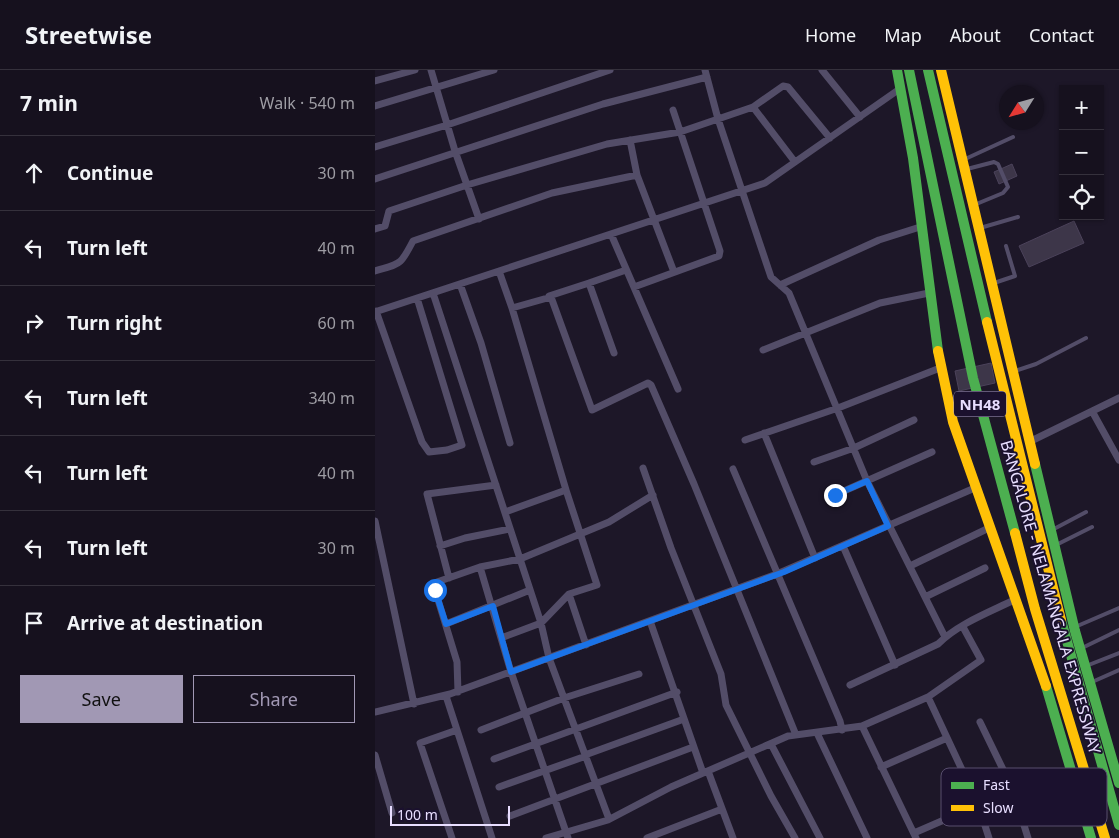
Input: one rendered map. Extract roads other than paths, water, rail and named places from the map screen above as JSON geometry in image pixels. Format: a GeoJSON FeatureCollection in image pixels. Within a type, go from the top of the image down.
{"type":"FeatureCollection","features":[{"type":"Feature","properties":{"kind":"main road"},"geometry":{"type":"LineString","coordinates":[[897,70],[906,110],[939,368],[953,422],[1041,668],[1070,768]]}},
{"type":"Feature","properties":{"kind":"main road","name":"BANGALORE - NELAMANGALA EXPRESSWAY"},"geometry":{"type":"LineString","coordinates":[[909,70],[973,378],[1035,609],[1084,768]]}},
{"type":"Feature","properties":{"kind":"main road","name":"BANGALORE - NELAMANGALA EXPRESSWAY"},"geometry":{"type":"LineString","coordinates":[[928,70],[1050,584],[1102,768]]}},
{"type":"Feature","properties":{"kind":"main road"},"geometry":{"type":"LineString","coordinates":[[941,70],[1050,531],[1080,649],[1119,783]]}},
{"type":"Feature","properties":{"kind":"main road","name":"BANGALORE - NELAMANGALA EXPRESSWAY"},"geometry":{"type":"LineString","coordinates":[[1107,786],[1119,825]]}},
{"type":"Feature","properties":{"kind":"main road"},"geometry":{"type":"LineString","coordinates":[[1087,826],[1091,838]]}},
{"type":"Feature","properties":{"kind":"main road","name":"BANGALORE - NELAMANGALA EXPRESSWAY"},"geometry":{"type":"LineString","coordinates":[[1101,826],[1105,838]]}},
{"type":"Feature","properties":{"kind":"street"},"geometry":{"type":"LineString","coordinates":[[375,81],[415,70]]}},
{"type":"Feature","properties":{"kind":"street"},"geometry":{"type":"LineString","coordinates":[[431,70],[455,152],[479,219]]}},
{"type":"Feature","properties":{"kind":"street"},"geometry":{"type":"LineString","coordinates":[[375,106],[494,70]]}},
{"type":"Feature","properties":{"kind":"street"},"geometry":{"type":"LineString","coordinates":[[375,147],[447,125],[610,70]]}},
{"type":"Feature","properties":{"kind":"street"},"geometry":{"type":"LineString","coordinates":[[823,70],[860,117]]}},
{"type":"Feature","properties":{"kind":"street"},"geometry":{"type":"LineString","coordinates":[[375,179],[603,104],[706,73],[718,119],[771,277],[789,293],[867,481],[945,637]]}},
{"type":"Feature","properties":{"kind":"street"},"geometry":{"type":"LineString","coordinates":[[375,229],[385,226],[389,211],[467,185],[607,144],[680,132],[753,107],[786,86],[830,138]]}},
{"type":"Feature","properties":{"kind":"street"},"geometry":{"type":"LineString","coordinates":[[417,298],[462,445],[447,450],[429,452],[422,442],[376,312],[417,298],[704,203],[742,190],[765,183],[901,88]]}},
{"type":"Feature","properties":{"kind":"street"},"geometry":{"type":"LineString","coordinates":[[753,107],[795,162]]}},
{"type":"Feature","properties":{"kind":"street"},"geometry":{"type":"LineString","coordinates":[[634,287],[719,256],[720,251],[673,110]]}},
{"type":"Feature","properties":{"kind":"street"},"geometry":{"type":"LineString","coordinates":[[630,140],[637,175],[674,272]]}},
{"type":"Feature","properties":{"kind":"street"},"geometry":{"type":"LineString","coordinates":[[375,271],[399,264],[405,258],[413,241],[552,193],[637,175]]}},
{"type":"Feature","properties":{"kind":"street"},"geometry":{"type":"LineString","coordinates":[[780,285],[879,240],[920,227]]}},
{"type":"Feature","properties":{"kind":"street"},"geometry":{"type":"LineString","coordinates":[[611,234],[678,389]]}},
{"type":"Feature","properties":{"kind":"street"},"geometry":{"type":"LineString","coordinates":[[512,308],[627,270]]}},
{"type":"Feature","properties":{"kind":"street"},"geometry":{"type":"LineString","coordinates":[[499,271],[597,585],[569,594],[541,623],[501,638]]}},
{"type":"Feature","properties":{"kind":"street"},"geometry":{"type":"LineString","coordinates":[[589,282],[614,353]]}},
{"type":"Feature","properties":{"kind":"street"},"geometry":{"type":"LineString","coordinates":[[460,284],[481,343],[510,443]]}},
{"type":"Feature","properties":{"kind":"street"},"geometry":{"type":"LineString","coordinates":[[433,293],[541,623],[549,658],[609,819]]}},
{"type":"Feature","properties":{"kind":"street"},"geometry":{"type":"LineString","coordinates":[[763,350],[880,303],[929,293]]}},
{"type":"Feature","properties":{"kind":"street"},"geometry":{"type":"LineString","coordinates":[[549,296],[551,297],[592,410],[648,383],[651,385],[694,484],[796,735]]}},
{"type":"Feature","properties":{"kind":"street"},"geometry":{"type":"LineString","coordinates":[[745,440],[838,408],[939,368]]}},
{"type":"Feature","properties":{"kind":"street"},"geometry":{"type":"LineString","coordinates":[[1029,442],[1119,398]]}},
{"type":"Feature","properties":{"kind":"street"},"geometry":{"type":"LineString","coordinates":[[1092,411],[1119,460]]}},
{"type":"Feature","properties":{"kind":"street"},"geometry":{"type":"LineString","coordinates":[[814,462],[853,448],[914,420]]}},
{"type":"Feature","properties":{"kind":"street"},"geometry":{"type":"LineString","coordinates":[[764,433],[815,558]]}},
{"type":"Feature","properties":{"kind":"street"},"geometry":{"type":"LineString","coordinates":[[835,495],[932,452]]}},
{"type":"Feature","properties":{"kind":"street"},"geometry":{"type":"LineString","coordinates":[[643,468],[692,606],[721,674],[726,705],[795,838]]}},
{"type":"Feature","properties":{"kind":"street"},"geometry":{"type":"LineString","coordinates":[[733,469],[840,721],[842,730]]}},
{"type":"Feature","properties":{"kind":"street"},"geometry":{"type":"LineString","coordinates":[[449,578],[427,494],[496,486]]}},
{"type":"Feature","properties":{"kind":"street"},"geometry":{"type":"LineString","coordinates":[[375,712],[458,692],[737,590],[977,487]]}},
{"type":"Feature","properties":{"kind":"street"},"geometry":{"type":"LineString","coordinates":[[505,512],[566,490]]}},
{"type":"Feature","properties":{"kind":"street"},"geometry":{"type":"LineString","coordinates":[[458,692],[457,662],[435,584],[480,567],[520,559],[609,522],[653,495]]}},
{"type":"Feature","properties":{"kind":"street"},"geometry":{"type":"LineString","coordinates":[[375,521],[414,704]]}},
{"type":"Feature","properties":{"kind":"street"},"geometry":{"type":"LineString","coordinates":[[910,566],[991,527]]}},
{"type":"Feature","properties":{"kind":"street"},"geometry":{"type":"LineString","coordinates":[[440,546],[465,538],[510,529]]}},
{"type":"Feature","properties":{"kind":"street"},"geometry":{"type":"LineString","coordinates":[[843,546],[895,665]]}},
{"type":"Feature","properties":{"kind":"street"},"geometry":{"type":"LineString","coordinates":[[480,567],[511,672],[567,835]]}},
{"type":"Feature","properties":{"kind":"street"},"geometry":{"type":"LineString","coordinates":[[925,597],[985,568]]}},
{"type":"Feature","properties":{"kind":"street"},"geometry":{"type":"LineString","coordinates":[[446,624],[530,590]]}},
{"type":"Feature","properties":{"kind":"street"},"geometry":{"type":"LineString","coordinates":[[569,594],[585,645]]}},
{"type":"Feature","properties":{"kind":"street"},"geometry":{"type":"LineString","coordinates":[[850,685],[939,644],[945,637],[1016,599]]}},
{"type":"Feature","properties":{"kind":"street"},"geometry":{"type":"LineString","coordinates":[[650,621],[677,692],[693,747],[723,808],[733,838]]}},
{"type":"Feature","properties":{"kind":"street"},"geometry":{"type":"LineString","coordinates":[[546,838],[567,835],[609,819],[705,772],[771,744],[796,735],[862,726],[929,697],[981,660],[963,627]]}},
{"type":"Feature","properties":{"kind":"street"},"geometry":{"type":"LineString","coordinates":[[481,730],[564,698],[639,674]]}},
{"type":"Feature","properties":{"kind":"street"},"geometry":{"type":"LineString","coordinates":[[494,758],[677,692]]}},
{"type":"Feature","properties":{"kind":"street"},"geometry":{"type":"LineString","coordinates":[[446,696],[492,838]]}},
{"type":"Feature","properties":{"kind":"street"},"geometry":{"type":"LineString","coordinates":[[929,697],[961,768]]}},
{"type":"Feature","properties":{"kind":"street"},"geometry":{"type":"LineString","coordinates":[[499,788],[684,719]]}},
{"type":"Feature","properties":{"kind":"street"},"geometry":{"type":"LineString","coordinates":[[980,722],[1002,768]]}},
{"type":"Feature","properties":{"kind":"street"},"geometry":{"type":"LineString","coordinates":[[862,726],[915,836],[941,823]]}},
{"type":"Feature","properties":{"kind":"street"},"geometry":{"type":"LineString","coordinates":[[453,838],[420,743],[457,730]]}},
{"type":"Feature","properties":{"kind":"street"},"geometry":{"type":"LineString","coordinates":[[817,733],[867,838]]}},
{"type":"Feature","properties":{"kind":"street"},"geometry":{"type":"LineString","coordinates":[[881,767],[947,738]]}},
{"type":"Feature","properties":{"kind":"street"},"geometry":{"type":"LineString","coordinates":[[771,744],[820,838]]}},
{"type":"Feature","properties":{"kind":"street"},"geometry":{"type":"LineString","coordinates":[[510,816],[693,747]]}},
{"type":"Feature","properties":{"kind":"street"},"geometry":{"type":"LineString","coordinates":[[375,755],[392,813]]}},
{"type":"Feature","properties":{"kind":"street"},"geometry":{"type":"LineString","coordinates":[[647,838],[723,808]]}},
{"type":"Feature","properties":{"kind":"street"},"geometry":{"type":"LineString","coordinates":[[985,826],[989,838]]}},
{"type":"Feature","properties":{"kind":"street"},"geometry":{"type":"LineString","coordinates":[[1024,826],[1028,838]]}},
{"type":"Feature","properties":{"kind":"lane"},"geometry":{"type":"LineString","coordinates":[[964,165],[1013,138]]}},
{"type":"Feature","properties":{"kind":"lane"},"geometry":{"type":"LineString","coordinates":[[964,165],[995,162],[998,164],[1008,187],[1003,193],[974,205]]}},
{"type":"Feature","properties":{"kind":"lane"},"geometry":{"type":"LineString","coordinates":[[979,228],[1018,216]]}},
{"type":"Feature","properties":{"kind":"lane"},"geometry":{"type":"LineString","coordinates":[[992,284],[1015,276],[1006,246]]}},
{"type":"Feature","properties":{"kind":"lane"},"geometry":{"type":"LineString","coordinates":[[1013,372],[1036,364],[1086,338]]}},
{"type":"Feature","properties":{"kind":"lane"},"geometry":{"type":"LineString","coordinates":[[1050,531],[1087,512]]}},
{"type":"Feature","properties":{"kind":"lane"},"geometry":{"type":"LineString","coordinates":[[1054,546],[1092,527]]}},
{"type":"Feature","properties":{"kind":"lane"},"geometry":{"type":"LineString","coordinates":[[1074,627],[1119,608]]}},
{"type":"Feature","properties":{"kind":"lane"},"geometry":{"type":"LineString","coordinates":[[1080,649],[1119,630]]}},
{"type":"Feature","properties":{"kind":"lane"},"geometry":{"type":"LineString","coordinates":[[1085,666],[1119,653]]}},
{"type":"Feature","properties":{"kind":"lane"},"geometry":{"type":"LineString","coordinates":[[1090,683],[1119,670]]}}]}
